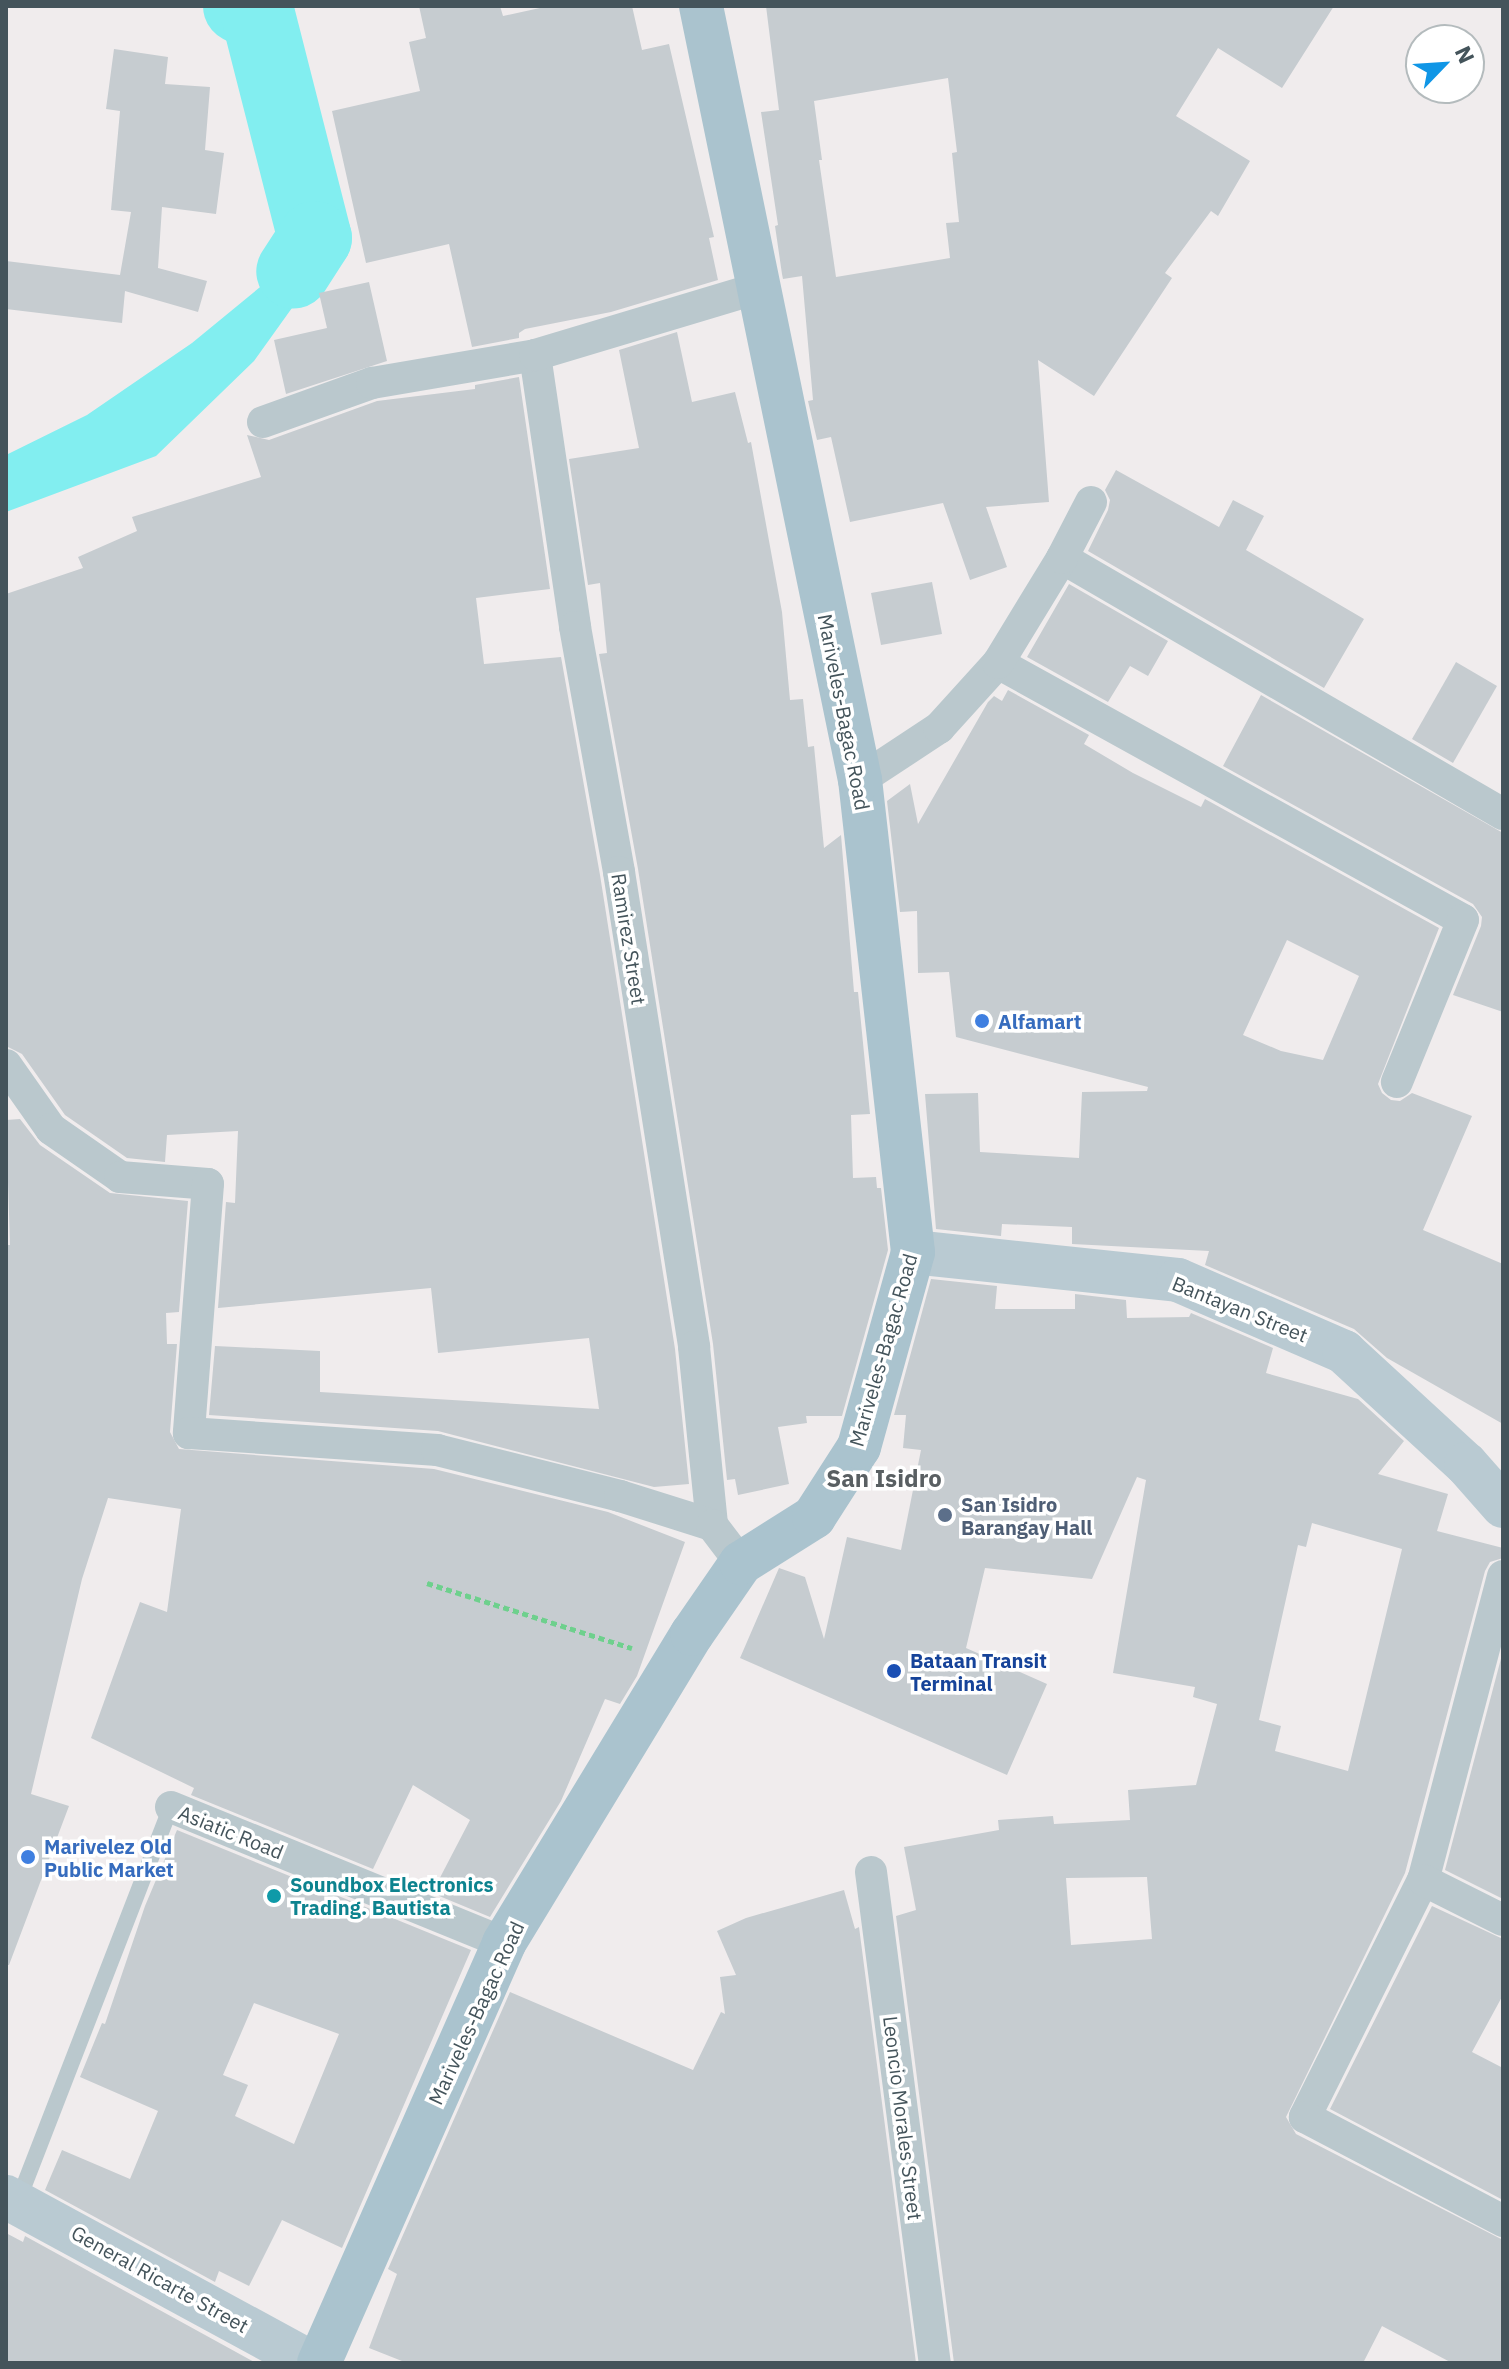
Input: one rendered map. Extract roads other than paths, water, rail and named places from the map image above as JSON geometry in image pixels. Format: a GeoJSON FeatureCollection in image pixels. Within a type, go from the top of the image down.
{"type":"FeatureCollection","features":[{"type":"Feature","properties":{"kind":"main road","name":"Mariveles-Bagac Road"},"geometry":{"type":"LineString","coordinates":[[319,2363],[504,1943],[675,1662],[741,1563],[814,1517],[859,1447],[913,1252],[860,780],[701,6]]}},
{"type":"Feature","properties":{"kind":"street"},"geometry":{"type":"LineString","coordinates":[[263,422],[372,383],[535,355],[758,288]]}},
{"type":"Feature","properties":{"kind":"street","name":"Ramirez Street"},"geometry":{"type":"LineString","coordinates":[[535,355],[575,627],[619,872],[694,1347],[712,1525]]}},
{"type":"Feature","properties":{"kind":"street"},"geometry":{"type":"LineString","coordinates":[[860,780],[939,728],[998,663],[1062,558],[1091,502]]}},
{"type":"Feature","properties":{"kind":"street"},"geometry":{"type":"LineString","coordinates":[[1062,558],[1503,814]]}},
{"type":"Feature","properties":{"kind":"street"},"geometry":{"type":"LineString","coordinates":[[998,663],[1463,920],[1397,1082]]}},
{"type":"Feature","properties":{"kind":"street"},"geometry":{"type":"LineString","coordinates":[[6,1065],[51,1129],[120,1177],[208,1184],[189,1433],[437,1450],[620,1496],[712,1525],[741,1563]]}},
{"type":"Feature","properties":{"kind":"street","name":"Bantayan Street"},"geometry":{"type":"LineString","coordinates":[[913,1252],[1178,1280],[1220,1298],[1344,1352],[1466,1464],[1503,1506]]}},
{"type":"Feature","properties":{"kind":"street"},"geometry":{"type":"LineString","coordinates":[[1503,1576],[1423,1880],[1305,2117],[1503,2221]]}},
{"type":"Feature","properties":{"kind":"street","name":"Asiatic Road"},"geometry":{"type":"LineString","coordinates":[[171,1807],[504,1943]]}},
{"type":"Feature","properties":{"kind":"street","name":"Leoncio Morales Street"},"geometry":{"type":"LineString","coordinates":[[871,1872],[935,2363]]}},
{"type":"Feature","properties":{"kind":"street"},"geometry":{"type":"LineString","coordinates":[[1423,1880],[1503,1920]]}},
{"type":"Feature","properties":{"kind":"street","name":"General Ricarte Street"},"geometry":{"type":"LineString","coordinates":[[12,2200],[312,2363]]}},
{"type":"Feature","properties":{"kind":"lane","name":"Asiatic Road"},"geometry":{"type":"LineString","coordinates":[[12,2200],[171,1807]]}},
{"type":"Feature","properties":{"kind":"water"},"geometry":{"type":"Polygon","coordinates":[[[329,178],[312,280],[254,361],[156,456],[6,512],[6,455],[87,415],[192,343],[276,274],[285,183],[329,178]]]}},
{"type":"Feature","properties":{"kind":"waterway"},"geometry":{"type":"LineString","coordinates":[[240,6],[258,15],[315,238],[293,272]]}},
{"type":"Feature","properties":{"kind":"place","name":"Alfamart"},"geometry":{"type":"Point","coordinates":[982,1021]}},
{"type":"Feature","properties":{"kind":"place","name":"San Isidro Barangay Hall"},"geometry":{"type":"Point","coordinates":[945,1515]}},
{"type":"Feature","properties":{"kind":"place","name":"Bataan Transit Terminal"},"geometry":{"type":"Point","coordinates":[894,1671]}},
{"type":"Feature","properties":{"kind":"place","name":"Marivelez Old Public Market"},"geometry":{"type":"Point","coordinates":[28,1857]}},
{"type":"Feature","properties":{"kind":"place","name":"Soundbox Electronics Trading. Bautista"},"geometry":{"type":"Point","coordinates":[274,1896]}},
{"type":"Feature","properties":{"kind":"district","name":"San Isidro"},"geometry":{"type":"Point","coordinates":[884,1479]}}]}
